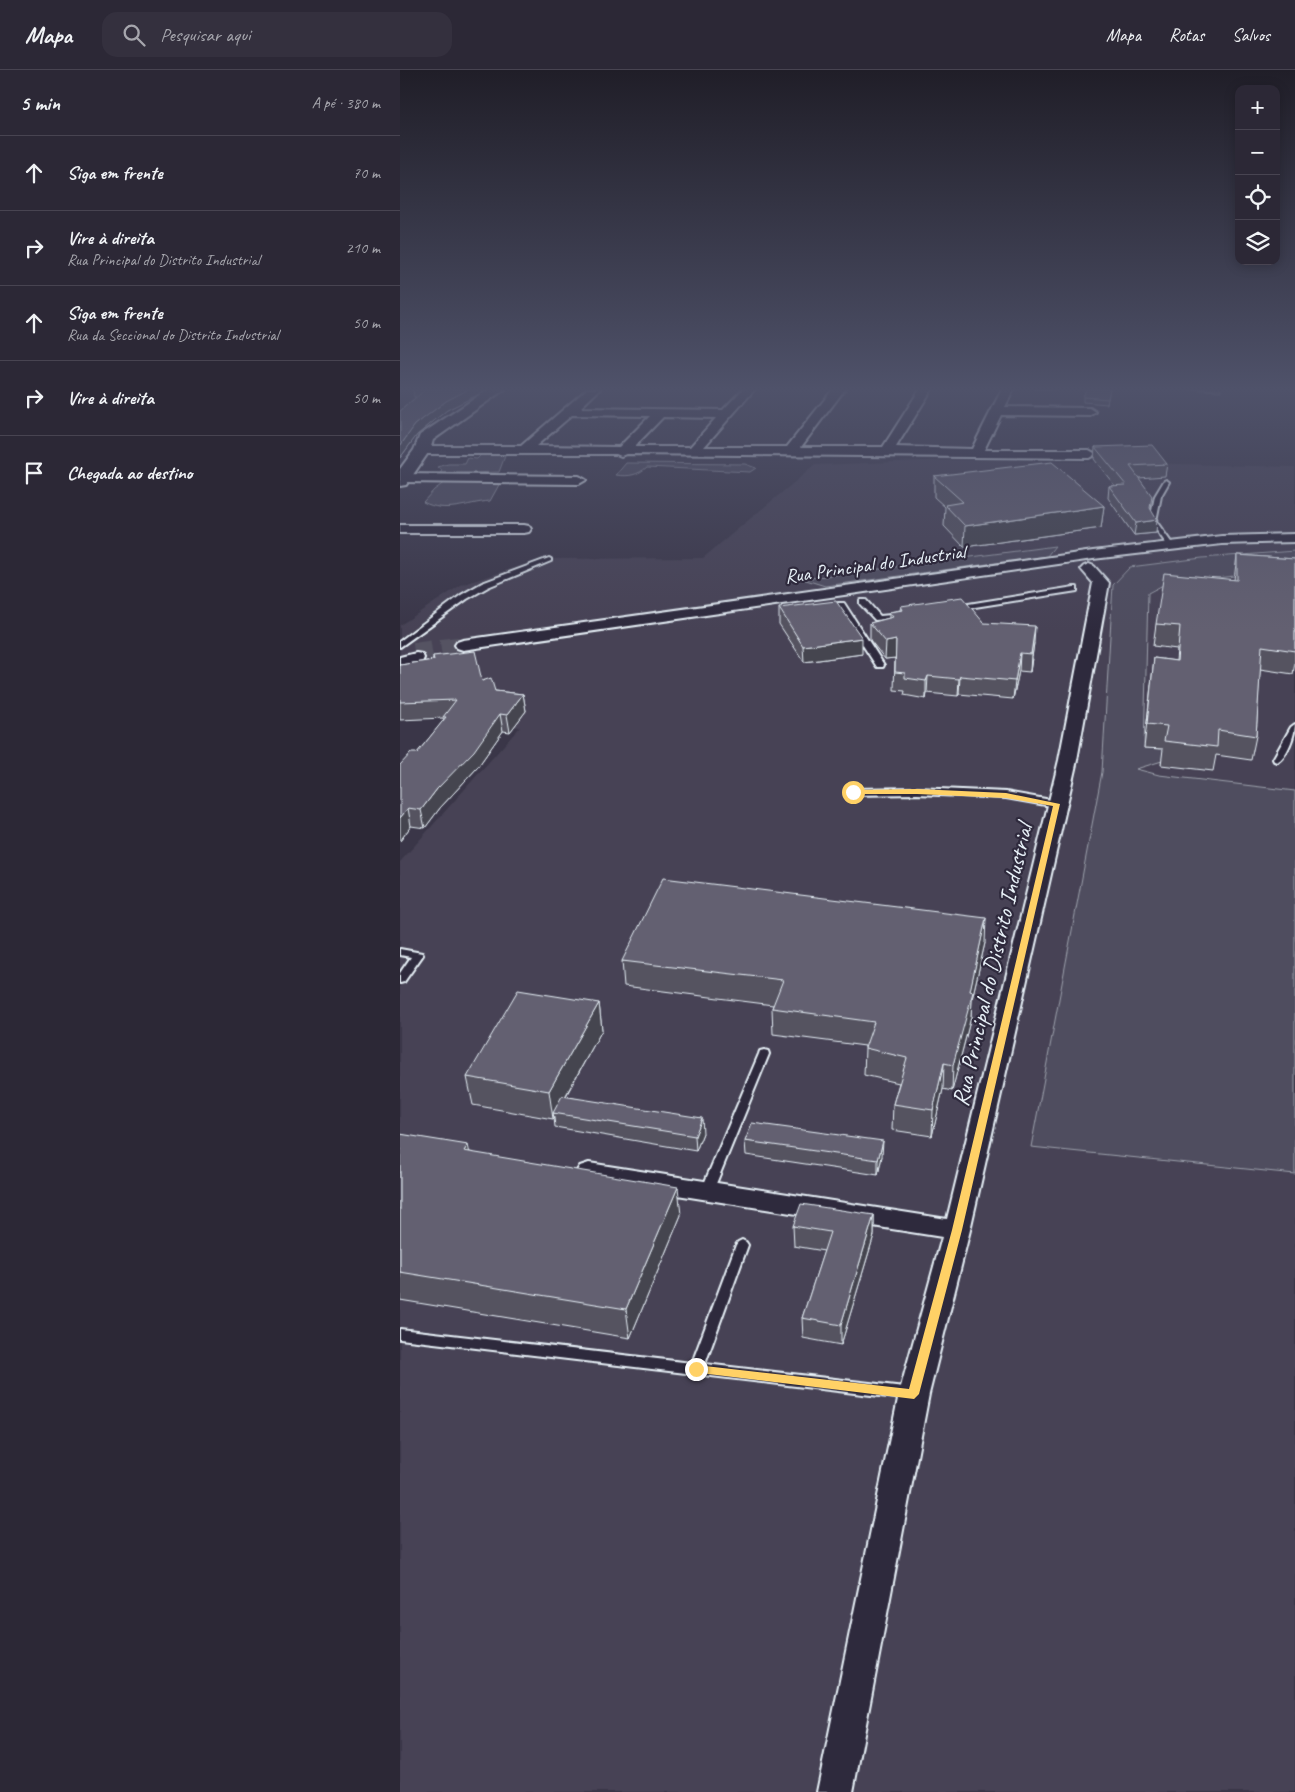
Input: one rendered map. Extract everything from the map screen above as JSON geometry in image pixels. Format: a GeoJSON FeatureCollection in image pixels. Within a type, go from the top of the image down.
{"type":"FeatureCollection","features":[{"type":"Feature","properties":{"kind":"street"},"geometry":{"type":"LineString","coordinates":[[401,479],[579,480]]}},
{"type":"Feature","properties":{"kind":"street"},"geometry":{"type":"LineString","coordinates":[[400,529],[524,529]]}},
{"type":"Feature","properties":{"kind":"street","name":"Rua Principal do Industrial"},"geometry":{"type":"LineString","coordinates":[[512,643],[1170,545],[1257,538],[1295,538]]}},
{"type":"Feature","properties":{"kind":"street","name":"Rua Principal do Industrial"},"geometry":{"type":"LineString","coordinates":[[464,648],[840,605],[1214,552],[1295,549]]}},
{"type":"Feature","properties":{"kind":"street","name":"Rua Principal do Distrito Industrial"},"geometry":{"type":"LineString","coordinates":[[835,1792],[914,1394],[957,1230],[1068,760],[1100,597],[1101,583],[1089,569]]}},
{"type":"Feature","properties":{"kind":"street"},"geometry":{"type":"LineString","coordinates":[[563,1168],[957,1230]]}},
{"type":"Feature","properties":{"kind":"lane"},"geometry":{"type":"LineString","coordinates":[[1166,482],[1158,496],[1153,521],[1170,545]]}},
{"type":"Feature","properties":{"kind":"lane"},"geometry":{"type":"LineString","coordinates":[[406,654],[464,597],[485,585],[536,567],[549,560]]}},
{"type":"Feature","properties":{"kind":"lane"},"geometry":{"type":"LineString","coordinates":[[949,609],[1074,589]]}},
{"type":"Feature","properties":{"kind":"lane"},"geometry":{"type":"LineString","coordinates":[[863,602],[878,618],[884,628]]}},
{"type":"Feature","properties":{"kind":"lane"},"geometry":{"type":"LineString","coordinates":[[840,605],[880,664]]}},
{"type":"Feature","properties":{"kind":"lane"},"geometry":{"type":"LineString","coordinates":[[878,618],[911,615]]}},
{"type":"Feature","properties":{"kind":"lane"},"geometry":{"type":"LineString","coordinates":[[1277,759],[1295,727]]}},
{"type":"Feature","properties":{"kind":"lane"},"geometry":{"type":"LineString","coordinates":[[853,792],[917,791],[1006,795],[1057,804]]}},
{"type":"Feature","properties":{"kind":"lane"},"geometry":{"type":"LineString","coordinates":[[400,952],[418,955],[400,980]]}},
{"type":"Feature","properties":{"kind":"lane"},"geometry":{"type":"LineString","coordinates":[[706,1191],[764,1054]]}},
{"type":"Feature","properties":{"kind":"lane"},"geometry":{"type":"LineString","coordinates":[[696,1369],[742,1245]]}},
{"type":"Feature","properties":{"kind":"lane"},"geometry":{"type":"LineString","coordinates":[[400,1334],[914,1394]]}},
{"type":"Feature","properties":{"kind":"shaded area"},"geometry":{"type":"Polygon","coordinates":[[[500,469],[499,472],[440,474],[442,470],[500,469]]]}},
{"type":"Feature","properties":{"kind":"shaded area"},"geometry":{"type":"Polygon","coordinates":[[[621,469],[644,469],[633,475],[616,475],[621,469]]]}},
{"type":"Feature","properties":{"kind":"shaded area"},"geometry":{"type":"Polygon","coordinates":[[[696,469],[754,469],[750,472],[696,469]]]}},
{"type":"Feature","properties":{"kind":"shaded area"},"geometry":{"type":"Polygon","coordinates":[[[810,469],[1295,469],[1295,1792],[400,1792],[400,862],[520,727],[453,719],[400,719],[400,625],[461,585],[542,559],[703,558],[810,469]]]}},
{"type":"Feature","properties":{"kind":"shaded area"},"geometry":{"type":"Polygon","coordinates":[[[445,482],[500,483],[490,501],[456,507],[440,507],[423,502],[445,482]]]}},
{"type":"Feature","properties":{"kind":"shaded area"},"geometry":{"type":"Polygon","coordinates":[[[1055,546],[1047,556],[825,586],[803,579],[1055,546]]]}},
{"type":"Feature","properties":{"kind":"shaded area"},"geometry":{"type":"Polygon","coordinates":[[[1295,551],[1295,577],[1234,576],[1165,584],[1148,593],[1144,748],[1164,749],[1162,761],[1136,769],[1159,775],[1295,791],[1295,1174],[1031,1147],[1102,772],[1113,585],[1130,567],[1202,558],[1295,551]]]}},
{"type":"Feature","properties":{"kind":"building"},"geometry":{"type":"Polygon","coordinates":[[[990,469],[1061,469],[1104,506],[965,526],[945,505],[963,502],[934,476],[990,469]]]}},
{"type":"Feature","properties":{"kind":"building"},"geometry":{"type":"Polygon","coordinates":[[[1113,469],[1132,469],[1152,496],[1150,508],[1157,520],[1136,523],[1109,486],[1126,485],[1113,469]]]}},
{"type":"Feature","properties":{"kind":"building"},"geometry":{"type":"Polygon","coordinates":[[[1237,555],[1295,559],[1295,651],[1262,646],[1256,736],[1218,730],[1217,747],[1164,741],[1167,726],[1147,724],[1154,658],[1177,661],[1180,626],[1156,624],[1164,573],[1237,580],[1237,555]]]}},
{"type":"Feature","properties":{"kind":"building"},"geometry":{"type":"Polygon","coordinates":[[[962,597],[984,623],[1035,626],[1031,654],[1020,653],[1015,681],[960,676],[959,679],[928,676],[926,681],[905,678],[905,673],[895,672],[896,640],[886,642],[870,623],[893,617],[889,612],[903,610],[901,606],[962,597]]]}},
{"type":"Feature","properties":{"kind":"building"},"geometry":{"type":"Polygon","coordinates":[[[836,601],[862,638],[803,646],[779,608],[836,601]]]}},
{"type":"Feature","properties":{"kind":"building"},"geometry":{"type":"Polygon","coordinates":[[[475,651],[482,681],[491,678],[495,691],[523,694],[507,715],[500,714],[474,751],[437,789],[421,810],[408,808],[400,818],[400,765],[411,753],[417,753],[446,717],[443,717],[456,700],[400,702],[400,665],[434,660],[433,656],[475,651]]]}},
{"type":"Feature","properties":{"kind":"building"},"geometry":{"type":"Polygon","coordinates":[[[663,878],[986,918],[970,991],[973,992],[953,1065],[944,1063],[933,1110],[893,1104],[907,1058],[865,1048],[874,1022],[772,1008],[783,980],[622,961],[663,878]]]}},
{"type":"Feature","properties":{"kind":"building"},"geometry":{"type":"Polygon","coordinates":[[[518,990],[599,1003],[549,1091],[467,1077],[518,990]]]}},
{"type":"Feature","properties":{"kind":"building"},"geometry":{"type":"Polygon","coordinates":[[[562,1096],[702,1118],[695,1136],[553,1113],[562,1096]]]}},
{"type":"Feature","properties":{"kind":"building"},"geometry":{"type":"Polygon","coordinates":[[[752,1123],[883,1141],[878,1160],[745,1141],[752,1123]]]}},
{"type":"Feature","properties":{"kind":"building"},"geometry":{"type":"Polygon","coordinates":[[[400,1134],[468,1145],[464,1151],[678,1187],[626,1309],[400,1272],[400,1134]]]}},
{"type":"Feature","properties":{"kind":"building"},"geometry":{"type":"Polygon","coordinates":[[[801,1204],[874,1215],[841,1325],[802,1318],[830,1232],[793,1226],[801,1204]]]}},
{"type":"Feature","properties":{"kind":"tunnel"},"geometry":{"type":"LineString","coordinates":[[414,652],[463,645]]}},
{"type":"Feature","properties":{"kind":"route"},"geometry":{"type":"LineString","coordinates":[[696,1369],[914,1394],[957,1230],[1057,804],[1006,795],[917,791],[853,792]]}}]}
